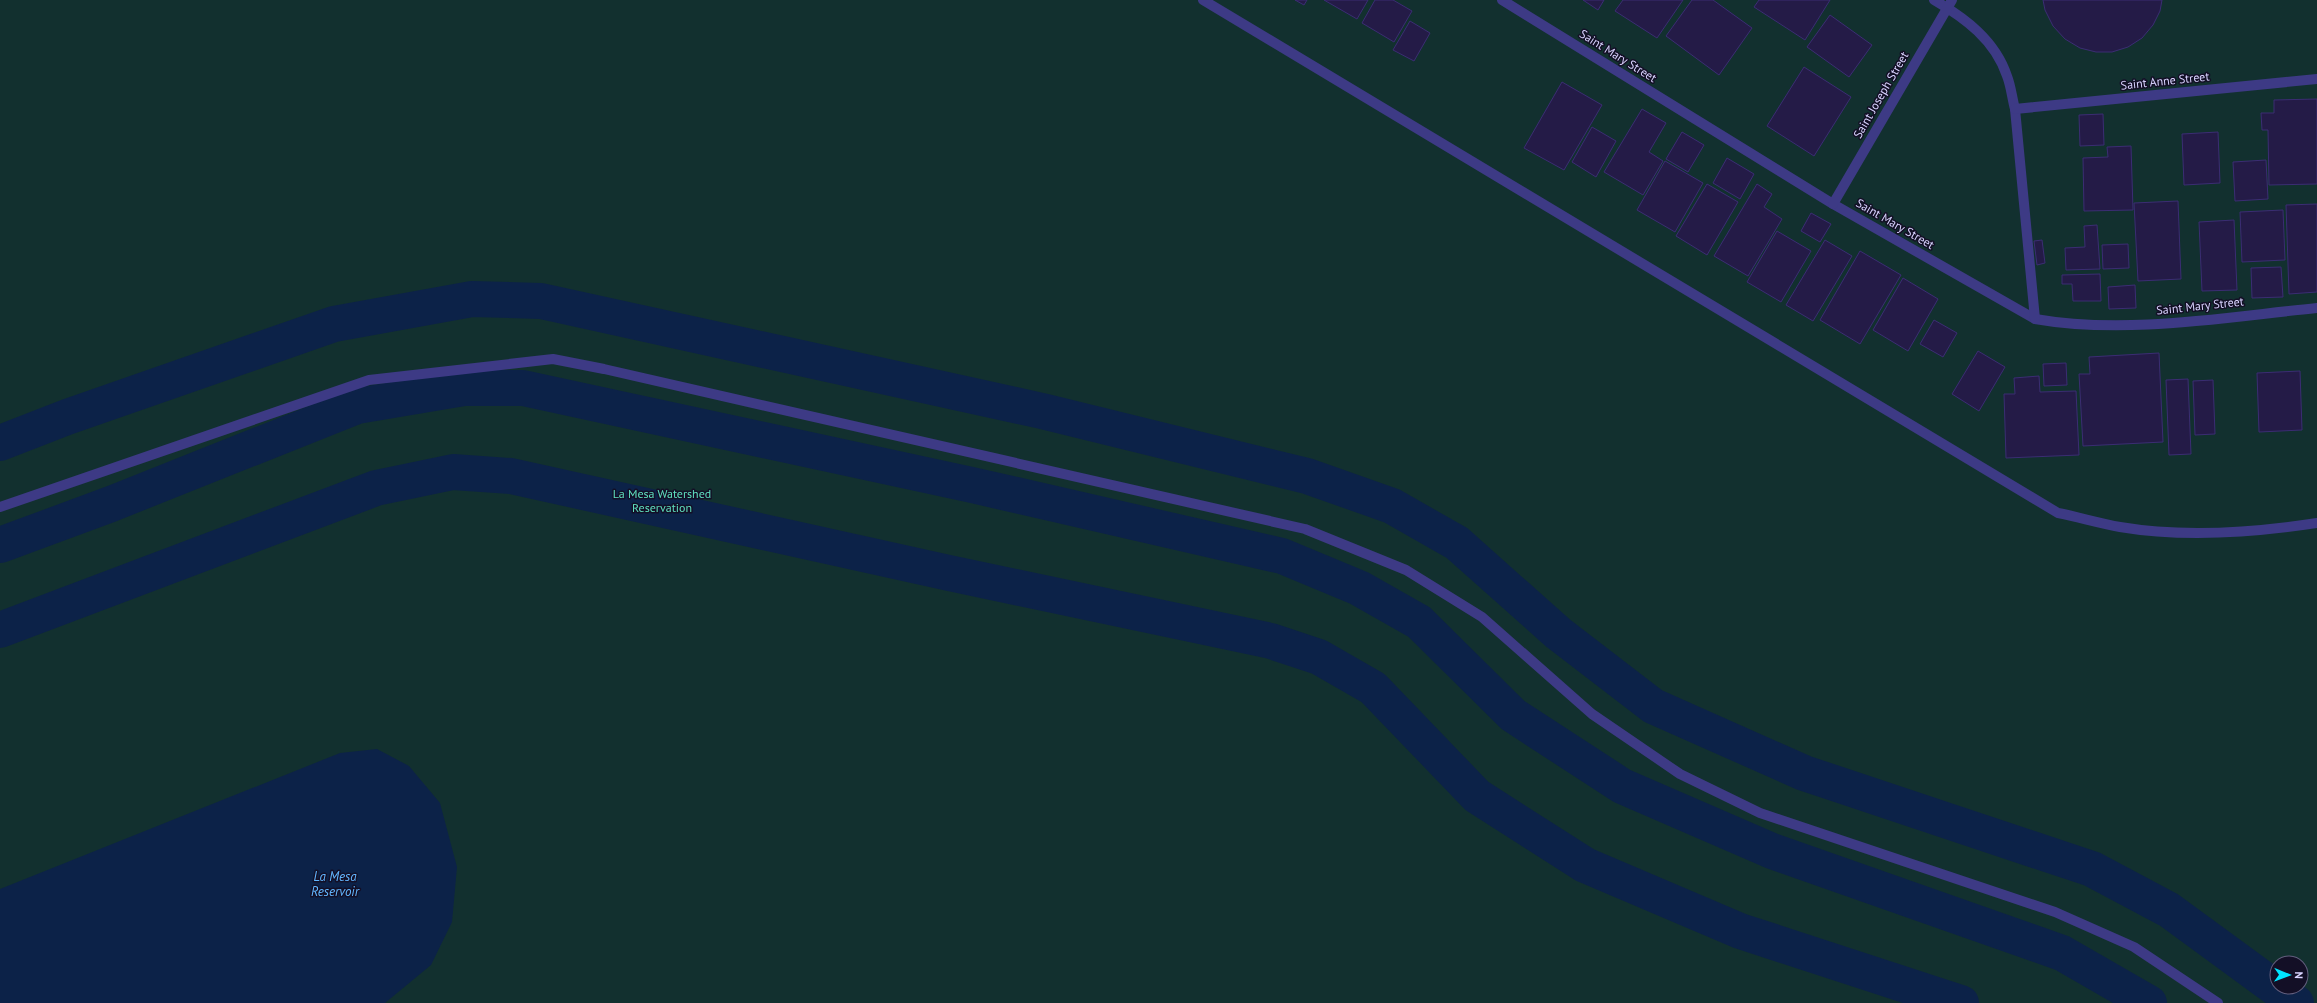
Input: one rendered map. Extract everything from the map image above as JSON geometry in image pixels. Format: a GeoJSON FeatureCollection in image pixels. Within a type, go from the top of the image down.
{"type":"FeatureCollection","features":[{"type":"Feature","properties":{"kind":"street"},"geometry":{"type":"LineString","coordinates":[[1203,0],[2058,513],[2121,527],[2201,533],[2261,532],[2317,523]]}},
{"type":"Feature","properties":{"kind":"street","name":"Saint Mary Street"},"geometry":{"type":"LineString","coordinates":[[1502,0],[1833,204],[2035,319],[2066,325],[2134,325],[2317,308]]}},
{"type":"Feature","properties":{"kind":"street"},"geometry":{"type":"LineString","coordinates":[[1934,0],[1950,4],[1972,24],[1989,43],[2007,75],[2015,109],[2035,319]]}},
{"type":"Feature","properties":{"kind":"street","name":"Saint Joseph Street"},"geometry":{"type":"LineString","coordinates":[[1833,204],[1950,4]]}},
{"type":"Feature","properties":{"kind":"street","name":"Saint Anne Street"},"geometry":{"type":"LineString","coordinates":[[2015,109],[2317,79]]}},
{"type":"Feature","properties":{"kind":"street"},"geometry":{"type":"LineString","coordinates":[[0,507],[369,380],[553,359],[604,369],[1305,529],[1406,570],[1482,617],[1592,714],[1680,774],[1760,813],[2055,912],[2134,947],[2218,1003]]}},
{"type":"Feature","properties":{"kind":"green space","name":"La Mesa Watershed Reservation"},"geometry":{"type":"Polygon","coordinates":[[[0,0],[2317,0],[2317,1003],[0,1003],[0,0]]]}},
{"type":"Feature","properties":{"kind":"water","name":"La Mesa Reservoir"},"geometry":{"type":"Polygon","coordinates":[[[377,749],[409,766],[440,803],[457,867],[452,922],[431,965],[385,1003],[0,1003],[0,889],[340,753],[377,749]]]}},
{"type":"Feature","properties":{"kind":"building"},"geometry":{"type":"Polygon","coordinates":[[[1295,0],[1307,0],[1304,5],[1295,0]]]}},
{"type":"Feature","properties":{"kind":"building"},"geometry":{"type":"Polygon","coordinates":[[[1324,0],[1368,0],[1357,19],[1324,0]]]}},
{"type":"Feature","properties":{"kind":"building"},"geometry":{"type":"Polygon","coordinates":[[[1375,0],[1393,0],[1412,11],[1394,42],[1362,23],[1375,0]]]}},
{"type":"Feature","properties":{"kind":"building"},"geometry":{"type":"Polygon","coordinates":[[[1583,0],[1604,0],[1598,10],[1583,0]]]}},
{"type":"Feature","properties":{"kind":"building"},"geometry":{"type":"Polygon","coordinates":[[[1623,0],[1683,0],[1657,38],[1615,11],[1623,0]]]}},
{"type":"Feature","properties":{"kind":"building"},"geometry":{"type":"Polygon","coordinates":[[[1692,0],[1713,0],[1752,28],[1719,75],[1666,36],[1692,0]]]}},
{"type":"Feature","properties":{"kind":"building"},"geometry":{"type":"Polygon","coordinates":[[[1759,0],[1830,0],[1805,40],[1754,7],[1759,0]]]}},
{"type":"Feature","properties":{"kind":"building"},"geometry":{"type":"Polygon","coordinates":[[[2043,0],[2162,0],[2160,11],[2153,25],[2142,38],[2128,47],[2112,52],[2096,52],[2080,48],[2065,39],[2053,26],[2045,10],[2043,0]]]}},
{"type":"Feature","properties":{"kind":"building"},"geometry":{"type":"Polygon","coordinates":[[[1830,15],[1872,45],[1849,77],[1807,47],[1830,15]]]}},
{"type":"Feature","properties":{"kind":"building"},"geometry":{"type":"Polygon","coordinates":[[[1410,21],[1430,33],[1414,61],[1393,50],[1410,21]]]}},
{"type":"Feature","properties":{"kind":"building"},"geometry":{"type":"Polygon","coordinates":[[[1804,67],[1851,97],[1814,156],[1767,126],[1804,67]]]}},
{"type":"Feature","properties":{"kind":"building"},"geometry":{"type":"Polygon","coordinates":[[[1562,82],[1602,105],[1564,170],[1524,148],[1562,82]]]}},
{"type":"Feature","properties":{"kind":"building"},"geometry":{"type":"Polygon","coordinates":[[[2317,99],[2317,184],[2269,185],[2268,130],[2262,130],[2261,113],[2274,113],[2274,100],[2317,99]]]}},
{"type":"Feature","properties":{"kind":"building"},"geometry":{"type":"Polygon","coordinates":[[[1642,109],[1666,123],[1649,152],[1663,161],[1643,195],[1604,172],[1642,109]]]}},
{"type":"Feature","properties":{"kind":"building"},"geometry":{"type":"Polygon","coordinates":[[[2103,114],[2104,145],[2080,146],[2079,115],[2103,114]]]}},
{"type":"Feature","properties":{"kind":"building"},"geometry":{"type":"Polygon","coordinates":[[[1592,127],[1616,141],[1596,177],[1572,162],[1592,127]]]}},
{"type":"Feature","properties":{"kind":"building"},"geometry":{"type":"Polygon","coordinates":[[[1682,132],[1704,145],[1688,172],[1666,159],[1682,132]]]}},
{"type":"Feature","properties":{"kind":"building"},"geometry":{"type":"Polygon","coordinates":[[[2218,132],[2220,183],[2184,185],[2182,134],[2218,132]]]}},
{"type":"Feature","properties":{"kind":"building"},"geometry":{"type":"Polygon","coordinates":[[[2131,146],[2133,210],[2084,211],[2083,158],[2108,157],[2107,147],[2131,146]]]}},
{"type":"Feature","properties":{"kind":"building"},"geometry":{"type":"Polygon","coordinates":[[[1727,158],[1754,174],[1740,199],[1713,183],[1727,158]]]}},
{"type":"Feature","properties":{"kind":"building"},"geometry":{"type":"Polygon","coordinates":[[[2266,160],[2268,199],[2235,201],[2233,162],[2266,160]]]}},
{"type":"Feature","properties":{"kind":"building"},"geometry":{"type":"Polygon","coordinates":[[[1665,161],[1703,183],[1675,232],[1637,210],[1665,161]]]}},
{"type":"Feature","properties":{"kind":"building"},"geometry":{"type":"Polygon","coordinates":[[[1707,184],[1738,202],[1707,255],[1676,236],[1707,184]]]}},
{"type":"Feature","properties":{"kind":"building"},"geometry":{"type":"Polygon","coordinates":[[[1757,184],[1772,194],[1764,207],[1782,219],[1748,276],[1714,256],[1757,184]]]}},
{"type":"Feature","properties":{"kind":"building"},"geometry":{"type":"Polygon","coordinates":[[[2178,201],[2181,279],[2138,281],[2134,203],[2178,201]]]}},
{"type":"Feature","properties":{"kind":"building"},"geometry":{"type":"Polygon","coordinates":[[[2317,204],[2317,292],[2289,294],[2286,205],[2317,204]]]}},
{"type":"Feature","properties":{"kind":"building"},"geometry":{"type":"Polygon","coordinates":[[[2283,210],[2285,260],[2242,262],[2240,212],[2283,210]]]}},
{"type":"Feature","properties":{"kind":"building"},"geometry":{"type":"Polygon","coordinates":[[[1811,213],[1831,224],[1820,242],[1801,231],[1811,213]]]}},
{"type":"Feature","properties":{"kind":"building"},"geometry":{"type":"Polygon","coordinates":[[[2234,220],[2237,290],[2202,291],[2199,222],[2234,220]]]}},
{"type":"Feature","properties":{"kind":"building"},"geometry":{"type":"Polygon","coordinates":[[[2097,225],[2100,269],[2066,270],[2065,248],[2085,247],[2084,226],[2097,225]]]}},
{"type":"Feature","properties":{"kind":"building"},"geometry":{"type":"Polygon","coordinates":[[[1777,231],[1811,251],[1781,302],[1747,282],[1777,231]]]}},
{"type":"Feature","properties":{"kind":"building"},"geometry":{"type":"Polygon","coordinates":[[[1825,240],[1852,256],[1813,321],[1786,305],[1825,240]]]}},
{"type":"Feature","properties":{"kind":"building"},"geometry":{"type":"Polygon","coordinates":[[[2042,240],[2045,263],[2037,265],[2034,241],[2042,240]]]}},
{"type":"Feature","properties":{"kind":"building"},"geometry":{"type":"Polygon","coordinates":[[[2128,244],[2129,268],[2103,269],[2102,245],[2128,244]]]}},
{"type":"Feature","properties":{"kind":"building"},"geometry":{"type":"Polygon","coordinates":[[[1860,251],[1901,275],[1860,344],[1820,320],[1860,251]]]}},
{"type":"Feature","properties":{"kind":"building"},"geometry":{"type":"Polygon","coordinates":[[[2281,267],[2283,297],[2252,298],[2251,268],[2281,267]]]}},
{"type":"Feature","properties":{"kind":"building"},"geometry":{"type":"Polygon","coordinates":[[[2100,274],[2101,301],[2073,301],[2072,284],[2062,284],[2062,275],[2100,274]]]}},
{"type":"Feature","properties":{"kind":"building"},"geometry":{"type":"Polygon","coordinates":[[[1903,278],[1938,299],[1908,351],[1873,330],[1903,278]]]}},
{"type":"Feature","properties":{"kind":"building"},"geometry":{"type":"Polygon","coordinates":[[[2135,285],[2136,308],[2109,309],[2108,287],[2135,285]]]}},
{"type":"Feature","properties":{"kind":"building"},"geometry":{"type":"Polygon","coordinates":[[[1934,320],[1957,333],[1943,357],[1920,344],[1934,320]]]}},
{"type":"Feature","properties":{"kind":"building"},"geometry":{"type":"Polygon","coordinates":[[[1978,351],[2005,367],[1979,411],[1952,394],[1978,351]]]}},
{"type":"Feature","properties":{"kind":"building"},"geometry":{"type":"Polygon","coordinates":[[[2159,353],[2163,442],[2083,446],[2079,374],[2090,374],[2089,357],[2159,353]]]}},
{"type":"Feature","properties":{"kind":"building"},"geometry":{"type":"Polygon","coordinates":[[[2066,363],[2067,385],[2044,386],[2043,364],[2066,363]]]}},
{"type":"Feature","properties":{"kind":"building"},"geometry":{"type":"Polygon","coordinates":[[[2300,371],[2302,430],[2259,432],[2257,373],[2300,371]]]}},
{"type":"Feature","properties":{"kind":"building"},"geometry":{"type":"Polygon","coordinates":[[[2039,376],[2040,392],[2076,391],[2079,455],[2006,458],[2004,394],[2015,394],[2014,378],[2039,376]]]}},
{"type":"Feature","properties":{"kind":"building"},"geometry":{"type":"Polygon","coordinates":[[[2188,379],[2191,454],[2169,455],[2166,380],[2188,379]]]}},
{"type":"Feature","properties":{"kind":"building"},"geometry":{"type":"Polygon","coordinates":[[[2213,380],[2215,434],[2195,435],[2193,381],[2213,380]]]}},
{"type":"Feature","properties":{"kind":"waterway"},"geometry":{"type":"LineString","coordinates":[[0,443],[67,417],[334,324],[472,299],[541,301],[1042,411],[1307,476],[1392,506],[1457,543],[1558,633],[1653,706],[1804,773],[2092,869],[2169,910],[2296,1003]]}},
{"type":"Feature","properties":{"kind":"waterway"},"geometry":{"type":"LineString","coordinates":[[0,545],[111,504],[357,406],[464,388],[523,388],[972,485],[1282,556],[1359,588],[1419,622],[1513,715],[1622,786],[1772,851],[2062,953],[2149,1003]]}},
{"type":"Feature","properties":{"kind":"waterway"},"geometry":{"type":"LineString","coordinates":[[0,630],[376,488],[453,472],[511,476],[949,573],[1271,641],[1319,657],[1373,688],[1477,796],[1585,865],[1740,931],[1961,1003]]}}]}
